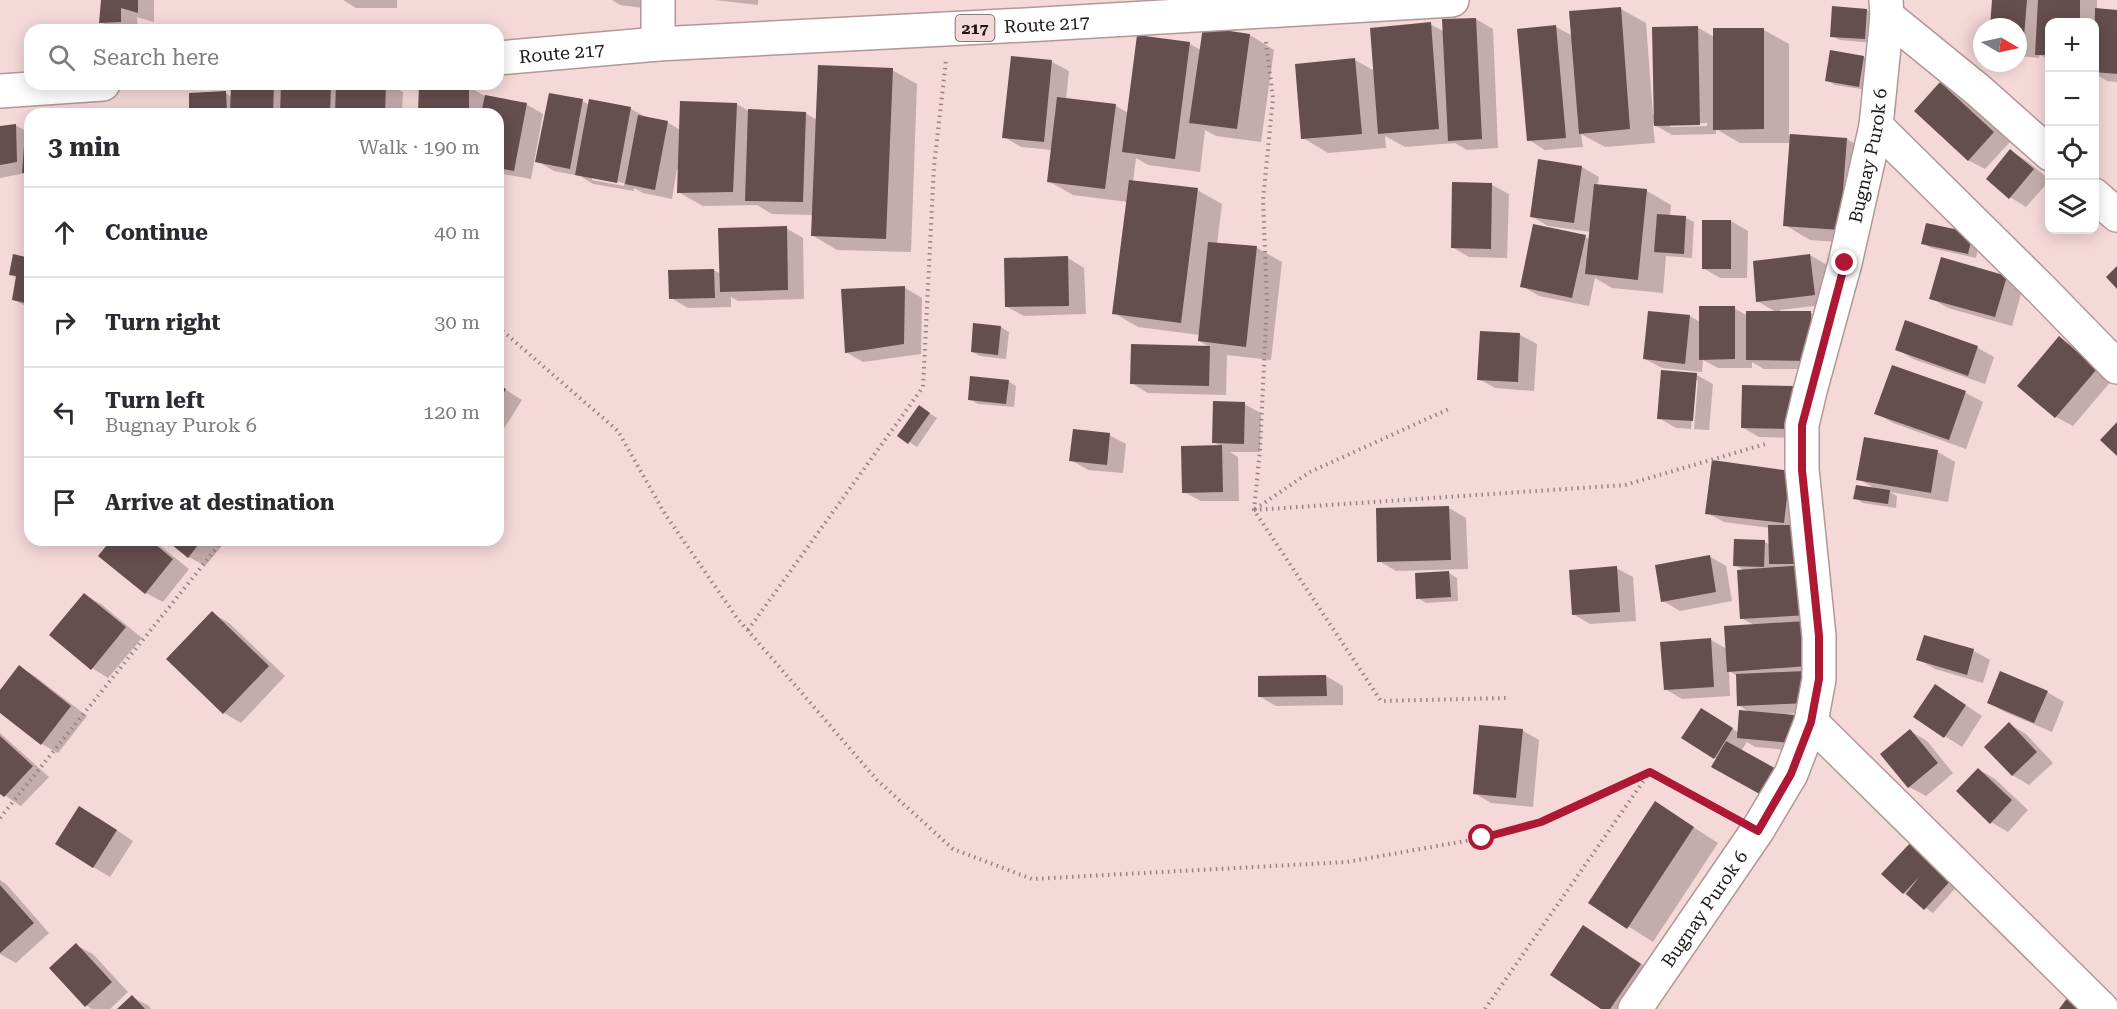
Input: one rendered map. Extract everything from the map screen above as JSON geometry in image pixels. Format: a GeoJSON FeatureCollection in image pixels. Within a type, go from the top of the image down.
{"type":"FeatureCollection","features":[{"type":"Feature","properties":{"kind":"street"},"geometry":{"type":"LineString","coordinates":[[658,0],[658,44]]}},
{"type":"Feature","properties":{"kind":"street","name":"Route 217"},"geometry":{"type":"LineString","coordinates":[[504,57],[658,44],[1452,0]]}},
{"type":"Feature","properties":{"kind":"street"},"geometry":{"type":"LineString","coordinates":[[1887,8],[2045,150]]}},
{"type":"Feature","properties":{"kind":"street","name":"Bugnay Purok 6"},"geometry":{"type":"LineString","coordinates":[[1635,1009],[1758,831],[1791,774],[1811,722],[1819,679],[1819,636],[1802,470],[1802,425],[1845,263],[1876,126],[1887,8]]}},
{"type":"Feature","properties":{"kind":"street"},"geometry":{"type":"LineString","coordinates":[[0,91],[24,89]]}},
{"type":"Feature","properties":{"kind":"street"},"geometry":{"type":"LineString","coordinates":[[1876,126],[2117,367]]}},
{"type":"Feature","properties":{"kind":"street"},"geometry":{"type":"LineString","coordinates":[[2099,199],[2117,215]]}},
{"type":"Feature","properties":{"kind":"street"},"geometry":{"type":"LineString","coordinates":[[1811,722],[2102,1009]]}},
{"type":"Feature","properties":{"kind":"path"},"geometry":{"type":"LineString","coordinates":[[1263,12],[1272,98],[1263,200],[1267,301],[1260,450],[1254,510],[1381,700],[1506,698]]}},
{"type":"Feature","properties":{"kind":"path"},"geometry":{"type":"LineString","coordinates":[[748,630],[923,387],[934,166],[949,29]]}},
{"type":"Feature","properties":{"kind":"path"},"geometry":{"type":"LineString","coordinates":[[504,332],[618,431],[664,514],[737,618],[877,780],[953,849],[1032,879],[1358,860],[1482,838],[1541,822],[1650,772]]}},
{"type":"Feature","properties":{"kind":"path"},"geometry":{"type":"LineString","coordinates":[[1254,510],[1310,472],[1450,408]]}},
{"type":"Feature","properties":{"kind":"path"},"geometry":{"type":"LineString","coordinates":[[1254,510],[1625,485],[1802,433]]}},
{"type":"Feature","properties":{"kind":"path"},"geometry":{"type":"LineString","coordinates":[[0,818],[219,546]]}},
{"type":"Feature","properties":{"kind":"path"},"geometry":{"type":"LineString","coordinates":[[1650,772],[1758,831]]}},
{"type":"Feature","properties":{"kind":"path"},"geometry":{"type":"LineString","coordinates":[[1485,1009],[1650,772]]}},
{"type":"Feature","properties":{"kind":"building"},"geometry":{"type":"Polygon","coordinates":[[[101,0],[138,0],[138,13],[121,8],[121,22],[99,23],[101,0]]]}},
{"type":"Feature","properties":{"kind":"building"},"geometry":{"type":"Polygon","coordinates":[[[1992,0],[2027,0],[2026,18],[1991,18],[1992,0]]]}},
{"type":"Feature","properties":{"kind":"building"},"geometry":{"type":"Polygon","coordinates":[[[2038,0],[2080,0],[2080,18],[2045,18],[2045,55],[2035,55],[2038,0]]]}},
{"type":"Feature","properties":{"kind":"building"},"geometry":{"type":"Polygon","coordinates":[[[1832,6],[1867,9],[1865,39],[1830,37],[1832,6]]]}},
{"type":"Feature","properties":{"kind":"building"},"geometry":{"type":"Polygon","coordinates":[[[1621,7],[1630,129],[1579,134],[1569,11],[1621,7]]]}},
{"type":"Feature","properties":{"kind":"building"},"geometry":{"type":"Polygon","coordinates":[[[2095,8],[2117,10],[2117,74],[2099,72],[2099,18],[2095,18],[2095,8]]]}},
{"type":"Feature","properties":{"kind":"building"},"geometry":{"type":"Polygon","coordinates":[[[1476,18],[1482,139],[1448,141],[1442,19],[1476,18]]]}},
{"type":"Feature","properties":{"kind":"building"},"geometry":{"type":"Polygon","coordinates":[[[1431,22],[1439,129],[1378,134],[1370,28],[1431,22]]]}},
{"type":"Feature","properties":{"kind":"building"},"geometry":{"type":"Polygon","coordinates":[[[1556,25],[1566,138],[1527,141],[1517,29],[1556,25]]]}},
{"type":"Feature","properties":{"kind":"building"},"geometry":{"type":"Polygon","coordinates":[[[1698,26],[1700,125],[1654,126],[1652,27],[1698,26]]]}},
{"type":"Feature","properties":{"kind":"building"},"geometry":{"type":"Polygon","coordinates":[[[1203,27],[1250,34],[1237,129],[1189,123],[1203,27]]]}},
{"type":"Feature","properties":{"kind":"building"},"geometry":{"type":"Polygon","coordinates":[[[1713,28],[1764,28],[1764,129],[1713,130],[1713,28]]]}},
{"type":"Feature","properties":{"kind":"building"},"geometry":{"type":"Polygon","coordinates":[[[1137,35],[1190,42],[1175,159],[1122,152],[1137,35]]]}},
{"type":"Feature","properties":{"kind":"building"},"geometry":{"type":"Polygon","coordinates":[[[1830,50],[1864,56],[1859,87],[1825,81],[1830,50]]]}},
{"type":"Feature","properties":{"kind":"building"},"geometry":{"type":"Polygon","coordinates":[[[1011,56],[1052,60],[1044,142],[1002,138],[1011,56]]]}},
{"type":"Feature","properties":{"kind":"building"},"geometry":{"type":"Polygon","coordinates":[[[1355,58],[1362,134],[1301,139],[1295,64],[1355,58]]]}},
{"type":"Feature","properties":{"kind":"building"},"geometry":{"type":"Polygon","coordinates":[[[818,65],[893,68],[886,239],[811,236],[818,65]]]}},
{"type":"Feature","properties":{"kind":"building"},"geometry":{"type":"Polygon","coordinates":[[[1940,82],[1994,132],[1968,161],[1914,111],[1940,82]]]}},
{"type":"Feature","properties":{"kind":"building"},"geometry":{"type":"Polygon","coordinates":[[[231,90],[274,90],[273,108],[230,108],[231,90]]]}},
{"type":"Feature","properties":{"kind":"building"},"geometry":{"type":"Polygon","coordinates":[[[281,90],[331,90],[330,108],[280,108],[281,90]]]}},
{"type":"Feature","properties":{"kind":"building"},"geometry":{"type":"Polygon","coordinates":[[[336,90],[386,90],[385,108],[335,108],[336,90]]]}},
{"type":"Feature","properties":{"kind":"building"},"geometry":{"type":"Polygon","coordinates":[[[419,90],[469,90],[469,108],[418,108],[419,90]]]}},
{"type":"Feature","properties":{"kind":"building"},"geometry":{"type":"Polygon","coordinates":[[[226,91],[227,108],[189,108],[189,93],[226,91]]]}},
{"type":"Feature","properties":{"kind":"building"},"geometry":{"type":"Polygon","coordinates":[[[549,93],[583,99],[570,169],[535,162],[549,93]]]}},
{"type":"Feature","properties":{"kind":"building"},"geometry":{"type":"Polygon","coordinates":[[[485,95],[527,103],[514,171],[504,169],[504,108],[482,108],[485,95]]]}},
{"type":"Feature","properties":{"kind":"building"},"geometry":{"type":"Polygon","coordinates":[[[1057,97],[1116,104],[1105,189],[1047,182],[1057,97]]]}},
{"type":"Feature","properties":{"kind":"building"},"geometry":{"type":"Polygon","coordinates":[[[589,99],[631,107],[617,183],[575,175],[589,99]]]}},
{"type":"Feature","properties":{"kind":"building"},"geometry":{"type":"Polygon","coordinates":[[[680,101],[737,103],[733,192],[677,193],[680,101]]]}},
{"type":"Feature","properties":{"kind":"building"},"geometry":{"type":"Polygon","coordinates":[[[748,109],[806,112],[803,202],[745,201],[748,109]]]}},
{"type":"Feature","properties":{"kind":"building"},"geometry":{"type":"Polygon","coordinates":[[[638,115],[668,121],[655,190],[625,184],[638,115]]]}},
{"type":"Feature","properties":{"kind":"building"},"geometry":{"type":"Polygon","coordinates":[[[16,124],[17,162],[0,165],[0,126],[16,124]]]}},
{"type":"Feature","properties":{"kind":"building"},"geometry":{"type":"Polygon","coordinates":[[[1790,134],[1847,138],[1840,230],[1783,226],[1790,134]]]}},
{"type":"Feature","properties":{"kind":"building"},"geometry":{"type":"Polygon","coordinates":[[[24,146],[24,173],[22,173],[24,146]]]}},
{"type":"Feature","properties":{"kind":"building"},"geometry":{"type":"Polygon","coordinates":[[[2010,149],[2034,169],[2009,199],[1986,179],[2010,149]]]}},
{"type":"Feature","properties":{"kind":"building"},"geometry":{"type":"Polygon","coordinates":[[[1538,159],[1582,166],[1574,223],[1530,217],[1538,159]]]}},
{"type":"Feature","properties":{"kind":"building"},"geometry":{"type":"Polygon","coordinates":[[[1129,180],[1198,188],[1181,323],[1112,314],[1129,180]]]}},
{"type":"Feature","properties":{"kind":"building"},"geometry":{"type":"Polygon","coordinates":[[[1452,182],[1492,183],[1491,249],[1451,248],[1452,182]]]}},
{"type":"Feature","properties":{"kind":"building"},"geometry":{"type":"Polygon","coordinates":[[[1594,184],[1647,189],[1638,280],[1585,274],[1594,184]]]}},
{"type":"Feature","properties":{"kind":"building"},"geometry":{"type":"Polygon","coordinates":[[[1657,214],[1686,216],[1684,254],[1654,252],[1657,214]]]}},
{"type":"Feature","properties":{"kind":"building"},"geometry":{"type":"Polygon","coordinates":[[[1702,220],[1731,220],[1731,269],[1702,269],[1702,220]]]}},
{"type":"Feature","properties":{"kind":"building"},"geometry":{"type":"Polygon","coordinates":[[[1926,223],[1973,233],[1968,254],[1921,244],[1926,223]]]}},
{"type":"Feature","properties":{"kind":"building"},"geometry":{"type":"Polygon","coordinates":[[[1533,224],[1586,235],[1572,298],[1520,287],[1533,224]]]}},
{"type":"Feature","properties":{"kind":"building"},"geometry":{"type":"Polygon","coordinates":[[[787,226],[788,290],[720,292],[718,228],[787,226]]]}},
{"type":"Feature","properties":{"kind":"building"},"geometry":{"type":"Polygon","coordinates":[[[1208,242],[1257,246],[1246,347],[1198,341],[1208,242]]]}},
{"type":"Feature","properties":{"kind":"building"},"geometry":{"type":"Polygon","coordinates":[[[13,254],[24,257],[24,303],[12,300],[16,276],[9,275],[13,254]]]}},
{"type":"Feature","properties":{"kind":"building"},"geometry":{"type":"Polygon","coordinates":[[[1810,254],[1815,295],[1756,302],[1753,261],[1810,254]]]}},
{"type":"Feature","properties":{"kind":"building"},"geometry":{"type":"Polygon","coordinates":[[[1068,256],[1069,306],[1005,307],[1004,258],[1068,256]]]}},
{"type":"Feature","properties":{"kind":"building"},"geometry":{"type":"Polygon","coordinates":[[[1941,257],[2007,276],[1995,317],[1929,299],[1941,257]]]}},
{"type":"Feature","properties":{"kind":"building"},"geometry":{"type":"Polygon","coordinates":[[[2117,266],[2117,289],[2106,277],[2117,266]]]}},
{"type":"Feature","properties":{"kind":"building"},"geometry":{"type":"Polygon","coordinates":[[[714,269],[715,298],[669,299],[668,270],[714,269]]]}},
{"type":"Feature","properties":{"kind":"building"},"geometry":{"type":"Polygon","coordinates":[[[905,286],[904,344],[845,353],[841,289],[905,286]]]}},
{"type":"Feature","properties":{"kind":"building"},"geometry":{"type":"Polygon","coordinates":[[[1699,306],[1735,306],[1735,359],[1699,360],[1699,306]]]}},
{"type":"Feature","properties":{"kind":"building"},"geometry":{"type":"Polygon","coordinates":[[[1648,311],[1690,315],[1685,364],[1643,359],[1648,311]]]}},
{"type":"Feature","properties":{"kind":"building"},"geometry":{"type":"Polygon","coordinates":[[[1746,311],[1811,311],[1811,361],[1746,360],[1746,311]]]}},
{"type":"Feature","properties":{"kind":"building"},"geometry":{"type":"Polygon","coordinates":[[[1905,320],[1978,346],[1968,376],[1895,350],[1905,320]]]}},
{"type":"Feature","properties":{"kind":"building"},"geometry":{"type":"Polygon","coordinates":[[[973,323],[1001,326],[998,355],[971,352],[973,323]]]}},
{"type":"Feature","properties":{"kind":"building"},"geometry":{"type":"Polygon","coordinates":[[[1480,331],[1520,333],[1518,382],[1477,380],[1480,331]]]}},
{"type":"Feature","properties":{"kind":"building"},"geometry":{"type":"Polygon","coordinates":[[[2059,336],[2097,369],[2055,418],[2017,386],[2059,336]]]}},
{"type":"Feature","properties":{"kind":"building"},"geometry":{"type":"Polygon","coordinates":[[[1131,344],[1210,346],[1209,386],[1130,384],[1131,344]]]}},
{"type":"Feature","properties":{"kind":"building"},"geometry":{"type":"Polygon","coordinates":[[[1892,365],[1966,391],[1949,440],[1874,414],[1892,365]]]}},
{"type":"Feature","properties":{"kind":"building"},"geometry":{"type":"Polygon","coordinates":[[[1661,370],[1697,373],[1693,421],[1657,419],[1661,370]]]}},
{"type":"Feature","properties":{"kind":"building"},"geometry":{"type":"Polygon","coordinates":[[[970,376],[1009,380],[1006,404],[968,400],[970,376]]]}},
{"type":"Feature","properties":{"kind":"building"},"geometry":{"type":"Polygon","coordinates":[[[1742,385],[1794,386],[1792,429],[1741,428],[1742,385]]]}},
{"type":"Feature","properties":{"kind":"building"},"geometry":{"type":"Polygon","coordinates":[[[1213,401],[1245,402],[1244,444],[1212,443],[1213,401]]]}},
{"type":"Feature","properties":{"kind":"building"},"geometry":{"type":"Polygon","coordinates":[[[919,405],[930,413],[908,444],[897,436],[919,405]]]}},
{"type":"Feature","properties":{"kind":"building"},"geometry":{"type":"Polygon","coordinates":[[[2117,422],[2117,456],[2100,440],[2117,422]]]}},
{"type":"Feature","properties":{"kind":"building"},"geometry":{"type":"Polygon","coordinates":[[[1073,429],[1110,433],[1107,465],[1069,461],[1073,429]]]}},
{"type":"Feature","properties":{"kind":"building"},"geometry":{"type":"Polygon","coordinates":[[[1864,437],[1938,450],[1931,493],[1856,480],[1864,437]]]}},
{"type":"Feature","properties":{"kind":"building"},"geometry":{"type":"Polygon","coordinates":[[[1222,445],[1223,492],[1182,493],[1181,446],[1222,445]]]}},
{"type":"Feature","properties":{"kind":"building"},"geometry":{"type":"Polygon","coordinates":[[[1712,460],[1790,471],[1784,523],[1705,514],[1712,460]]]}},
{"type":"Feature","properties":{"kind":"building"},"geometry":{"type":"Polygon","coordinates":[[[1856,485],[1890,490],[1888,504],[1853,499],[1856,485]]]}},
{"type":"Feature","properties":{"kind":"building"},"geometry":{"type":"Polygon","coordinates":[[[1449,506],[1451,560],[1377,562],[1376,508],[1449,506]]]}},
{"type":"Feature","properties":{"kind":"building"},"geometry":{"type":"Polygon","coordinates":[[[1768,525],[1801,525],[1801,564],[1769,564],[1768,525]]]}},
{"type":"Feature","properties":{"kind":"building"},"geometry":{"type":"Polygon","coordinates":[[[1734,539],[1765,540],[1764,567],[1733,566],[1734,539]]]}},
{"type":"Feature","properties":{"kind":"building"},"geometry":{"type":"Polygon","coordinates":[[[106,546],[157,546],[173,559],[145,594],[98,556],[106,546]]]}},
{"type":"Feature","properties":{"kind":"building"},"geometry":{"type":"Polygon","coordinates":[[[173,546],[197,546],[188,558],[173,546]]]}},
{"type":"Feature","properties":{"kind":"building"},"geometry":{"type":"Polygon","coordinates":[[[1710,555],[1716,592],[1661,602],[1655,565],[1710,555]]]}},
{"type":"Feature","properties":{"kind":"building"},"geometry":{"type":"Polygon","coordinates":[[[1804,565],[1808,615],[1740,619],[1737,570],[1804,565]]]}},
{"type":"Feature","properties":{"kind":"building"},"geometry":{"type":"Polygon","coordinates":[[[1617,566],[1620,612],[1572,615],[1569,570],[1617,566]]]}},
{"type":"Feature","properties":{"kind":"building"},"geometry":{"type":"Polygon","coordinates":[[[1449,571],[1451,597],[1416,599],[1415,573],[1449,571]]]}},
{"type":"Feature","properties":{"kind":"building"},"geometry":{"type":"Polygon","coordinates":[[[84,593],[126,627],[91,670],[49,635],[84,593]]]}},
{"type":"Feature","properties":{"kind":"building"},"geometry":{"type":"Polygon","coordinates":[[[212,611],[269,666],[223,714],[166,659],[212,611]]]}},
{"type":"Feature","properties":{"kind":"building"},"geometry":{"type":"Polygon","coordinates":[[[1806,621],[1809,666],[1727,672],[1724,626],[1806,621]]]}},
{"type":"Feature","properties":{"kind":"building"},"geometry":{"type":"Polygon","coordinates":[[[1924,635],[1974,649],[1967,675],[1916,660],[1924,635]]]}},
{"type":"Feature","properties":{"kind":"building"},"geometry":{"type":"Polygon","coordinates":[[[1711,638],[1714,687],[1664,690],[1660,642],[1711,638]]]}},
{"type":"Feature","properties":{"kind":"building"},"geometry":{"type":"Polygon","coordinates":[[[19,665],[71,706],[41,745],[0,713],[0,690],[19,665]]]}},
{"type":"Feature","properties":{"kind":"building"},"geometry":{"type":"Polygon","coordinates":[[[1805,671],[1807,703],[1737,706],[1736,674],[1805,671]]]}},
{"type":"Feature","properties":{"kind":"building"},"geometry":{"type":"Polygon","coordinates":[[[2000,671],[2048,691],[2034,723],[1987,703],[2000,671]]]}},
{"type":"Feature","properties":{"kind":"building"},"geometry":{"type":"Polygon","coordinates":[[[1326,675],[1327,696],[1258,697],[1258,676],[1326,675]]]}},
{"type":"Feature","properties":{"kind":"building"},"geometry":{"type":"Polygon","coordinates":[[[1935,684],[1966,705],[1944,738],[1913,717],[1935,684]]]}},
{"type":"Feature","properties":{"kind":"building"},"geometry":{"type":"Polygon","coordinates":[[[1701,708],[1733,728],[1714,759],[1681,738],[1701,708]]]}},
{"type":"Feature","properties":{"kind":"building"},"geometry":{"type":"Polygon","coordinates":[[[1739,710],[1795,715],[1792,743],[1737,738],[1739,710]]]}},
{"type":"Feature","properties":{"kind":"building"},"geometry":{"type":"Polygon","coordinates":[[[2009,722],[2037,752],[2012,776],[1984,747],[2009,722]]]}},
{"type":"Feature","properties":{"kind":"building"},"geometry":{"type":"Polygon","coordinates":[[[1479,725],[1523,729],[1516,798],[1473,794],[1479,725]]]}},
{"type":"Feature","properties":{"kind":"building"},"geometry":{"type":"Polygon","coordinates":[[[1910,729],[1938,763],[1908,788],[1880,754],[1910,729]]]}},
{"type":"Feature","properties":{"kind":"building"},"geometry":{"type":"Polygon","coordinates":[[[0,736],[33,766],[4,797],[0,794],[0,736]]]}},
{"type":"Feature","properties":{"kind":"building"},"geometry":{"type":"Polygon","coordinates":[[[1726,741],[1780,771],[1765,797],[1711,767],[1726,741]]]}},
{"type":"Feature","properties":{"kind":"building"},"geometry":{"type":"Polygon","coordinates":[[[1978,768],[2012,800],[1990,824],[1956,791],[1978,768]]]}},
{"type":"Feature","properties":{"kind":"building"},"geometry":{"type":"Polygon","coordinates":[[[1655,801],[1694,827],[1627,929],[1588,903],[1655,801]]]}},
{"type":"Feature","properties":{"kind":"building"},"geometry":{"type":"Polygon","coordinates":[[[79,806],[117,830],[93,868],[55,844],[79,806]]]}},
{"type":"Feature","properties":{"kind":"building"},"geometry":{"type":"Polygon","coordinates":[[[1912,841],[1952,879],[1924,910],[1906,894],[1920,876],[1903,894],[1881,874],[1912,841]]]}},
{"type":"Feature","properties":{"kind":"building"},"geometry":{"type":"Polygon","coordinates":[[[0,885],[34,923],[0,953],[0,885]]]}},
{"type":"Feature","properties":{"kind":"building"},"geometry":{"type":"Polygon","coordinates":[[[1583,925],[1641,964],[1610,1009],[1601,1009],[1550,975],[1583,925]]]}},
{"type":"Feature","properties":{"kind":"building"},"geometry":{"type":"Polygon","coordinates":[[[76,943],[112,982],[85,1007],[49,968],[76,943]]]}},
{"type":"Feature","properties":{"kind":"building"},"geometry":{"type":"Polygon","coordinates":[[[132,995],[145,1009],[117,1009],[132,995]]]}},
{"type":"Feature","properties":{"kind":"building"},"geometry":{"type":"Polygon","coordinates":[[[2068,997],[2083,1009],[2059,1009],[2068,997]]]}},
{"type":"Feature","properties":{"kind":"route"},"geometry":{"type":"LineString","coordinates":[[1482,838],[1541,822],[1650,772],[1758,831],[1791,774],[1811,722],[1819,679],[1819,636],[1802,470],[1802,425],[1845,263]]}}]}
